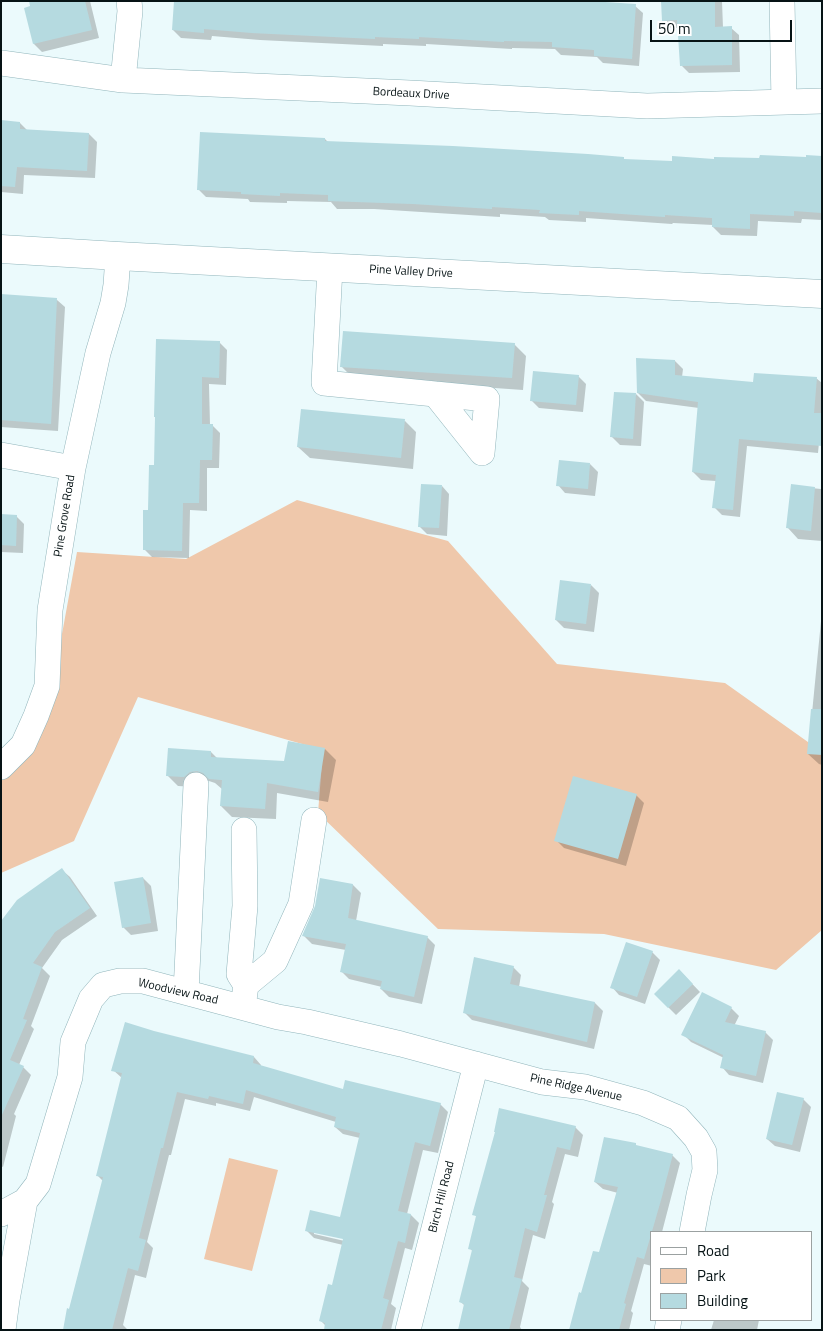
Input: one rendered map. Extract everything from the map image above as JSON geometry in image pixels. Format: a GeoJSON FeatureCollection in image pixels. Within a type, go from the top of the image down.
{"type":"FeatureCollection","features":[{"type":"Feature","properties":{"kind":"main road","name":"Pine Valley Drive"},"geometry":{"type":"LineString","coordinates":[[1,249],[822,294]]}},
{"type":"Feature","properties":{"kind":"street"},"geometry":{"type":"LineString","coordinates":[[123,80],[130,11],[129,1]]}},
{"type":"Feature","properties":{"kind":"street"},"geometry":{"type":"LineString","coordinates":[[782,1],[784,102]]}},
{"type":"Feature","properties":{"kind":"street","name":"Bordeaux Drive"},"geometry":{"type":"LineString","coordinates":[[1,63],[123,80],[646,106],[822,101]]}},
{"type":"Feature","properties":{"kind":"street","name":"Pine Grove Road"},"geometry":{"type":"LineString","coordinates":[[1,767],[23,744],[47,686],[50,610],[73,468],[98,353],[113,302],[118,256]]}},
{"type":"Feature","properties":{"kind":"street"},"geometry":{"type":"LineString","coordinates":[[330,268],[324,383],[434,394]]}},
{"type":"Feature","properties":{"kind":"street"},"geometry":{"type":"LineString","coordinates":[[1,455],[73,468]]}},
{"type":"Feature","properties":{"kind":"street"},"geometry":{"type":"LineString","coordinates":[[186,992],[196,784]]}},
{"type":"Feature","properties":{"kind":"street"},"geometry":{"type":"LineString","coordinates":[[245,997],[275,962],[301,904],[314,820]]}},
{"type":"Feature","properties":{"kind":"street"},"geometry":{"type":"LineString","coordinates":[[244,830],[245,906],[239,974],[245,997]]}},
{"type":"Feature","properties":{"kind":"street","name":"Woodview Road"},"geometry":{"type":"LineString","coordinates":[[1,1214],[25,1201],[38,1184],[70,1077],[73,1042],[91,1000],[103,985],[120,981],[143,981],[186,992],[245,997],[278,1017],[401,1044],[476,1064]]}},
{"type":"Feature","properties":{"kind":"street","name":"Pine Ridge Avenue"},"geometry":{"type":"LineString","coordinates":[[476,1064],[542,1082],[585,1088],[643,1103],[678,1118],[696,1138],[704,1152],[705,1170],[692,1231]]}},
{"type":"Feature","properties":{"kind":"street","name":"Birch Hill Road"},"geometry":{"type":"LineString","coordinates":[[408,1330],[476,1064]]}},
{"type":"Feature","properties":{"kind":"street"},"geometry":{"type":"LineString","coordinates":[[3,1330],[25,1201]]}},
{"type":"Feature","properties":{"kind":"green space"},"geometry":{"type":"Polygon","coordinates":[[[297,500],[448,541],[557,664],[725,683],[822,752],[822,930],[776,970],[604,934],[438,929],[318,813],[323,750],[138,697],[74,841],[1,873],[1,782],[49,705],[77,552],[186,559],[297,500]]]}},
{"type":"Feature","properties":{"kind":"green space"},"geometry":{"type":"Polygon","coordinates":[[[229,1158],[278,1170],[252,1271],[204,1259],[229,1158]]]}},
{"type":"Feature","properties":{"kind":"building"},"geometry":{"type":"Polygon","coordinates":[[[29,1],[85,1],[92,30],[33,44],[24,8],[30,6],[29,1]]]}},
{"type":"Feature","properties":{"kind":"building"},"geometry":{"type":"Polygon","coordinates":[[[174,1],[590,1],[636,4],[632,59],[594,56],[594,50],[552,47],[552,42],[504,42],[419,37],[419,39],[375,37],[375,39],[204,29],[204,33],[172,30],[174,1]]]}},
{"type":"Feature","properties":{"kind":"building"},"geometry":{"type":"Polygon","coordinates":[[[661,1],[715,1],[715,27],[732,26],[732,65],[680,66],[677,20],[662,21],[661,1]]]}},
{"type":"Feature","properties":{"kind":"building"},"geometry":{"type":"Polygon","coordinates":[[[1,120],[20,122],[20,129],[89,133],[87,171],[17,167],[15,187],[1,186],[1,120]]]}},
{"type":"Feature","properties":{"kind":"building"},"geometry":{"type":"Polygon","coordinates":[[[200,132],[325,138],[325,141],[588,154],[624,157],[624,159],[672,161],[672,156],[714,159],[714,157],[759,158],[760,155],[822,156],[822,213],[794,211],[794,216],[750,214],[750,229],[712,227],[712,218],[579,211],[579,215],[539,213],[540,210],[492,207],[492,209],[328,201],[328,195],[280,193],[280,196],[197,190],[200,132]]]}},
{"type":"Feature","properties":{"kind":"building"},"geometry":{"type":"Polygon","coordinates":[[[1,294],[57,298],[51,424],[1,420],[1,294]]]}},
{"type":"Feature","properties":{"kind":"building"},"geometry":{"type":"Polygon","coordinates":[[[343,331],[515,343],[512,378],[340,367],[343,331]]]}},
{"type":"Feature","properties":{"kind":"building"},"geometry":{"type":"Polygon","coordinates":[[[156,339],[220,341],[219,378],[202,377],[202,424],[213,424],[212,460],[200,460],[199,503],[183,503],[182,551],[143,550],[143,510],[148,510],[149,465],[154,465],[156,339]]]}},
{"type":"Feature","properties":{"kind":"building"},"geometry":{"type":"Polygon","coordinates":[[[636,358],[675,360],[675,375],[753,382],[754,373],[817,377],[814,413],[822,413],[822,446],[739,439],[733,510],[712,508],[716,475],[692,472],[698,402],[637,393],[636,358]]]}},
{"type":"Feature","properties":{"kind":"building"},"geometry":{"type":"Polygon","coordinates":[[[533,371],[579,375],[576,405],[530,401],[533,371]]]}},
{"type":"Feature","properties":{"kind":"building"},"geometry":{"type":"Polygon","coordinates":[[[614,392],[636,393],[633,439],[610,437],[614,392]]]}},
{"type":"Feature","properties":{"kind":"building"},"geometry":{"type":"Polygon","coordinates":[[[301,409],[405,419],[401,458],[297,447],[301,409]]]}},
{"type":"Feature","properties":{"kind":"building"},"geometry":{"type":"Polygon","coordinates":[[[559,460],[590,463],[588,489],[556,486],[559,460]]]}},
{"type":"Feature","properties":{"kind":"building"},"geometry":{"type":"Polygon","coordinates":[[[421,484],[442,485],[439,528],[418,527],[421,484]]]}},
{"type":"Feature","properties":{"kind":"building"},"geometry":{"type":"Polygon","coordinates":[[[791,484],[815,487],[811,531],[786,528],[791,484]]]}},
{"type":"Feature","properties":{"kind":"building"},"geometry":{"type":"Polygon","coordinates":[[[1,514],[17,515],[16,546],[1,545],[1,514]]]}},
{"type":"Feature","properties":{"kind":"building"},"geometry":{"type":"Polygon","coordinates":[[[560,580],[591,584],[586,624],[555,620],[560,580]]]}},
{"type":"Feature","properties":{"kind":"building"},"geometry":{"type":"Polygon","coordinates":[[[811,709],[822,709],[822,755],[807,754],[811,709]]]}},
{"type":"Feature","properties":{"kind":"building"},"geometry":{"type":"Polygon","coordinates":[[[288,741],[325,748],[318,792],[267,783],[265,809],[220,806],[222,780],[209,779],[203,773],[197,771],[190,772],[184,777],[166,776],[168,748],[211,751],[211,757],[284,761],[288,741]]]}},
{"type":"Feature","properties":{"kind":"building"},"geometry":{"type":"Polygon","coordinates":[[[573,776],[637,794],[618,859],[554,841],[573,776]]]}},
{"type":"Feature","properties":{"kind":"building"},"geometry":{"type":"Polygon","coordinates":[[[62,868],[90,908],[55,932],[33,963],[42,967],[23,1019],[27,1020],[10,1060],[24,1066],[1,1117],[1,921],[17,900],[62,868]]]}},
{"type":"Feature","properties":{"kind":"building"},"geometry":{"type":"Polygon","coordinates":[[[143,877],[151,923],[122,928],[114,882],[143,877]]]}},
{"type":"Feature","properties":{"kind":"building"},"geometry":{"type":"Polygon","coordinates":[[[320,878],[353,884],[348,918],[428,936],[414,997],[380,989],[382,981],[340,972],[346,944],[302,936],[315,906],[320,878]]]}},
{"type":"Feature","properties":{"kind":"building"},"geometry":{"type":"Polygon","coordinates":[[[626,942],[653,951],[637,997],[610,988],[626,942]]]}},
{"type":"Feature","properties":{"kind":"building"},"geometry":{"type":"Polygon","coordinates":[[[474,957],[514,966],[510,984],[595,1002],[587,1042],[463,1013],[474,957]]]}},
{"type":"Feature","properties":{"kind":"building"},"geometry":{"type":"Polygon","coordinates":[[[679,969],[693,984],[668,1008],[654,994],[679,969]]]}},
{"type":"Feature","properties":{"kind":"building"},"geometry":{"type":"Polygon","coordinates":[[[702,992],[732,1007],[725,1022],[766,1031],[756,1076],[720,1068],[723,1055],[681,1035],[702,992]]]}},
{"type":"Feature","properties":{"kind":"building"},"geometry":{"type":"Polygon","coordinates":[[[125,1022],[254,1056],[253,1063],[343,1089],[345,1080],[441,1103],[430,1146],[415,1142],[398,1211],[411,1214],[405,1243],[398,1241],[383,1298],[389,1300],[381,1330],[324,1330],[325,1323],[319,1321],[328,1284],[332,1285],[343,1239],[305,1231],[310,1210],[340,1217],[360,1133],[334,1127],[336,1117],[246,1090],[243,1104],[209,1096],[208,1099],[177,1092],[139,1238],[146,1240],[138,1271],[128,1268],[112,1330],[63,1330],[67,1308],[69,1309],[103,1177],[96,1176],[122,1073],[111,1071],[125,1022]]]}},
{"type":"Feature","properties":{"kind":"building"},"geometry":{"type":"Polygon","coordinates":[[[777,1092],[804,1098],[792,1145],[766,1139],[777,1092]]]}},
{"type":"Feature","properties":{"kind":"building"},"geometry":{"type":"Polygon","coordinates":[[[499,1108],[576,1126],[570,1150],[557,1147],[544,1195],[547,1195],[537,1232],[525,1228],[514,1277],[522,1279],[509,1330],[458,1330],[464,1304],[459,1302],[472,1250],[468,1249],[476,1216],[472,1215],[495,1132],[499,1108]]]}},
{"type":"Feature","properties":{"kind":"building"},"geometry":{"type":"Polygon","coordinates":[[[604,1137],[636,1143],[636,1145],[673,1154],[652,1231],[650,1231],[650,1238],[644,1259],[637,1257],[624,1303],[626,1304],[619,1330],[569,1330],[593,1251],[599,1252],[618,1187],[594,1182],[604,1137]]]}}]}
